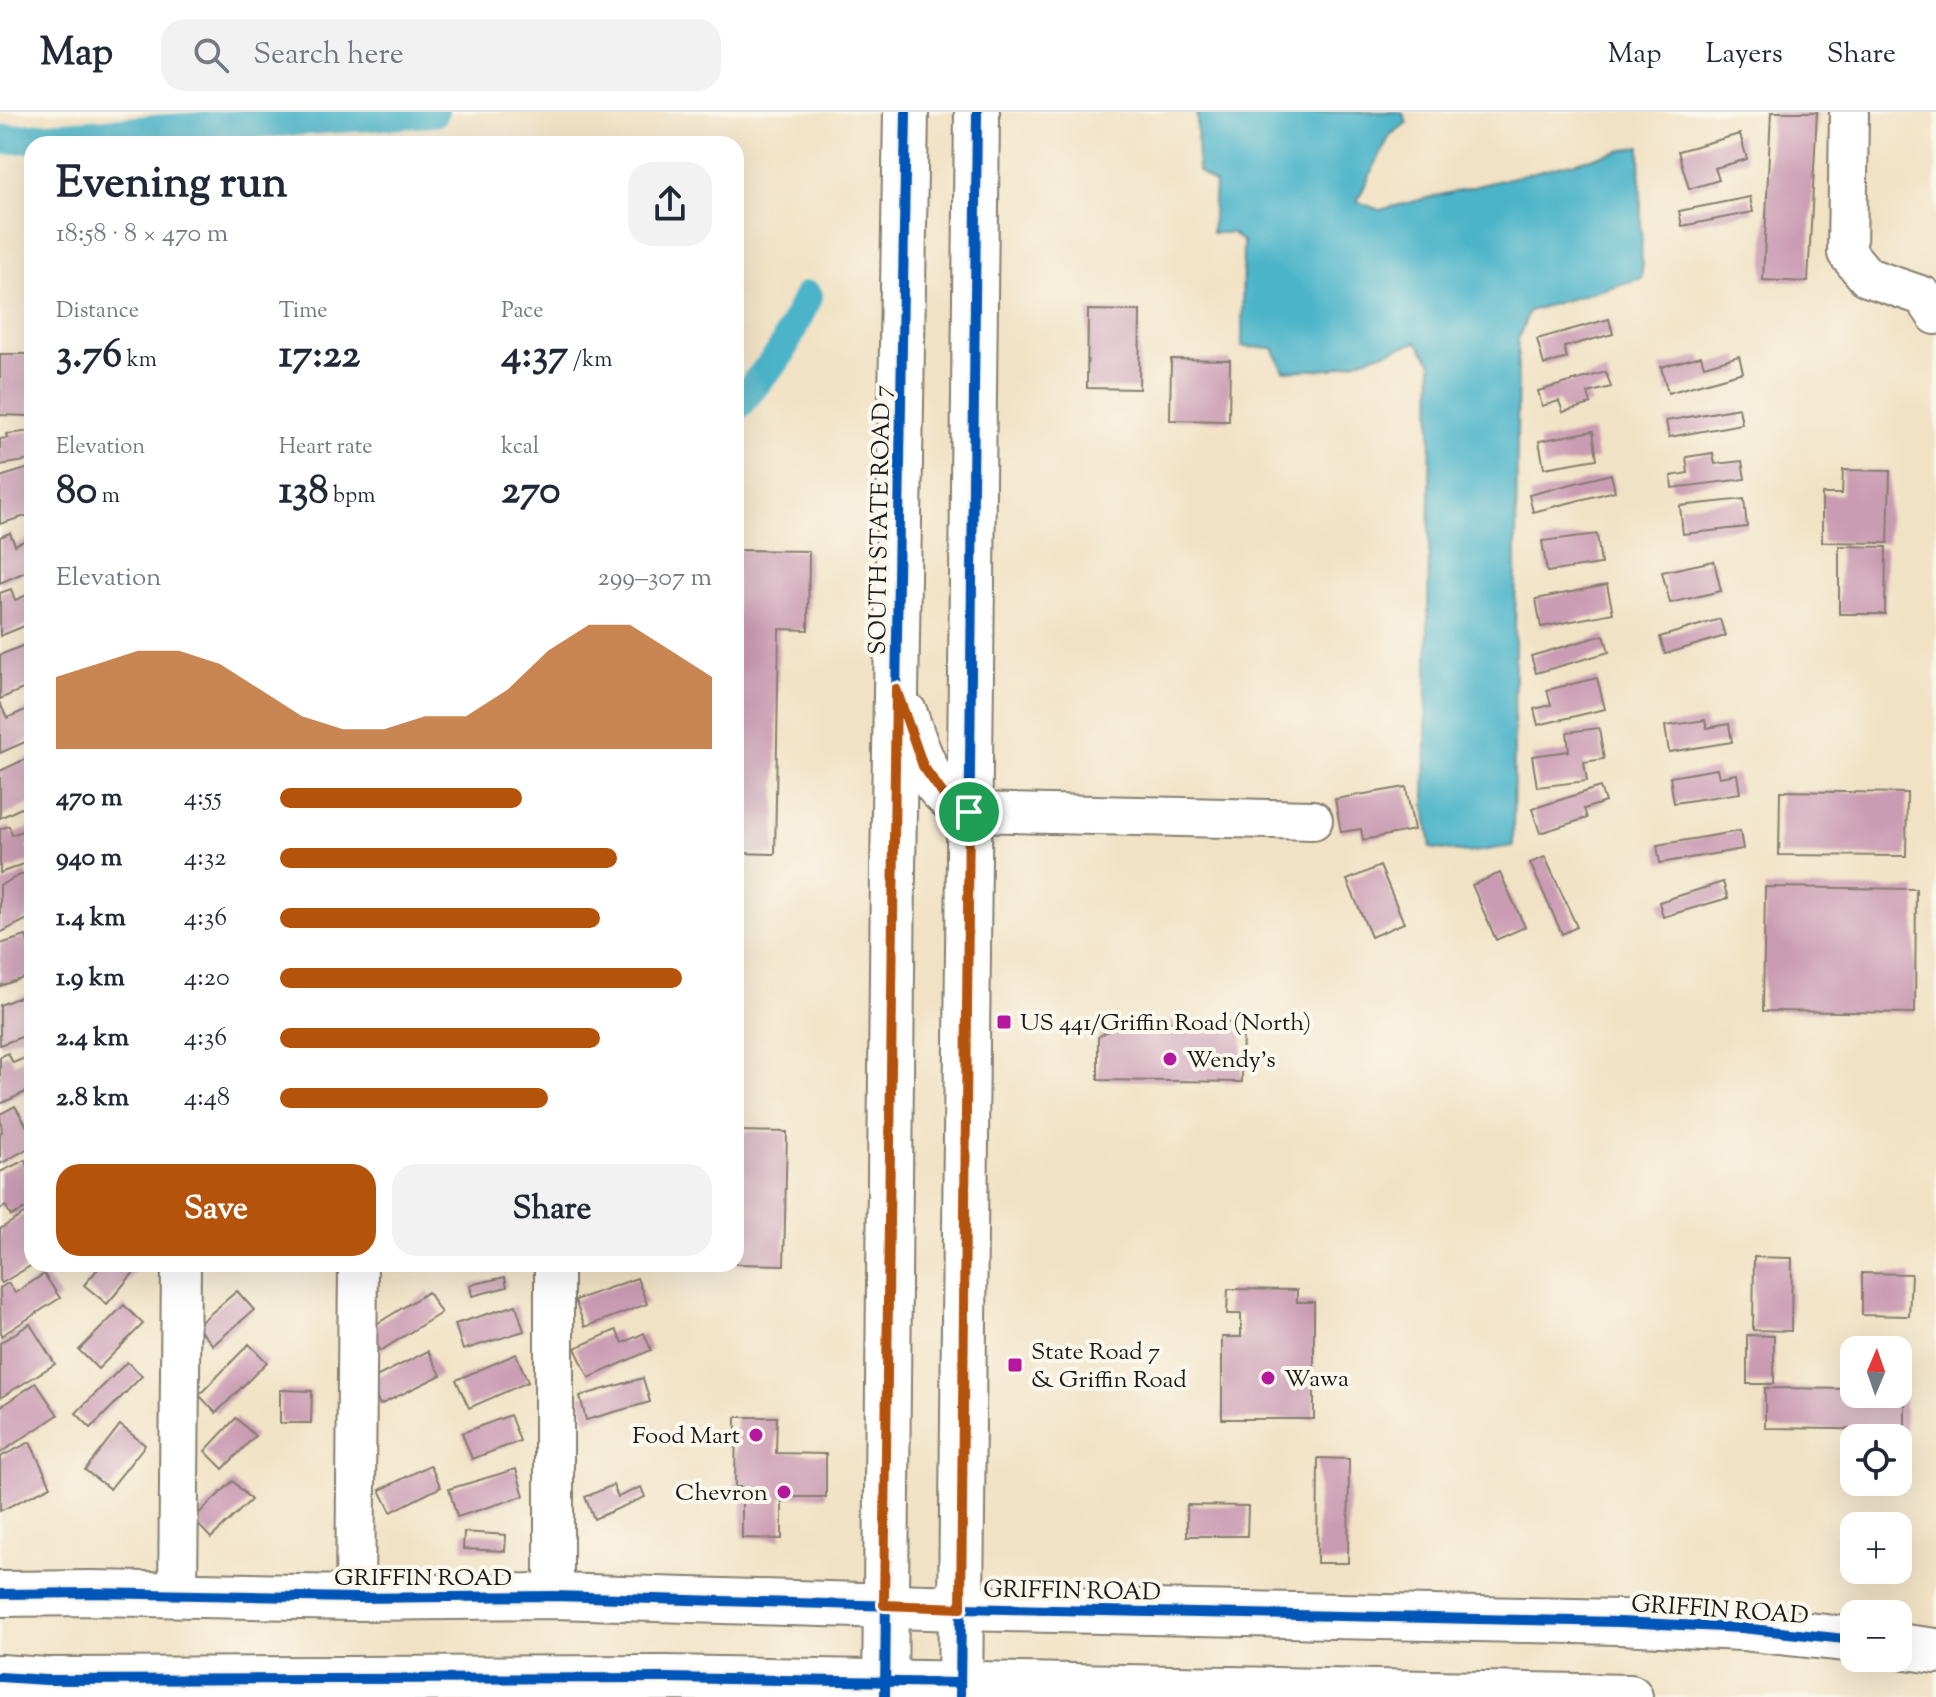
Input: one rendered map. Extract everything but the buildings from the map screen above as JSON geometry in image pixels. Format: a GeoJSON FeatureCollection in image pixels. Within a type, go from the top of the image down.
{"type":"FeatureCollection","features":[{"type":"Feature","properties":{"kind":"main road","name":"SOUTH STATE ROAD 7"},"geometry":{"type":"LineString","coordinates":[[885,1689],[906,112]]}},
{"type":"Feature","properties":{"kind":"main road"},"geometry":{"type":"LineString","coordinates":[[960,1690],[977,112]]}},
{"type":"Feature","properties":{"kind":"main road"},"geometry":{"type":"LineString","coordinates":[[896,689],[923,766],[945,797],[969,812]]}},
{"type":"Feature","properties":{"kind":"main road","name":"GRIFFIN ROAD"},"geometry":{"type":"LineString","coordinates":[[0,1594],[355,1598],[554,1596],[1620,1622],[1742,1628],[1840,1638]]}},
{"type":"Feature","properties":{"kind":"main road"},"geometry":{"type":"LineString","coordinates":[[1912,1648],[1936,1651]]}},
{"type":"Feature","properties":{"kind":"main road"},"geometry":{"type":"LineString","coordinates":[[0,1677],[46,1680],[666,1678],[885,1689],[1630,1697]]}},
{"type":"Feature","properties":{"kind":"street"},"geometry":{"type":"LineString","coordinates":[[1849,112],[1847,253],[1867,277],[1923,296],[1936,315]]}},
{"type":"Feature","properties":{"kind":"street"},"geometry":{"type":"LineString","coordinates":[[969,812],[1313,820]]}},
{"type":"Feature","properties":{"kind":"street"},"geometry":{"type":"LineString","coordinates":[[178,1594],[181,1272]]}},
{"type":"Feature","properties":{"kind":"street"},"geometry":{"type":"LineString","coordinates":[[355,1598],[358,1272]]}},
{"type":"Feature","properties":{"kind":"street"},"geometry":{"type":"LineString","coordinates":[[554,1272],[554,1596]]}},
{"type":"Feature","properties":{"kind":"water"},"geometry":{"type":"Polygon","coordinates":[[[1197,112],[1402,112],[1407,123],[1390,135],[1357,201],[1379,210],[1640,146],[1642,278],[1529,311],[1518,340],[1513,846],[1467,853],[1431,848],[1425,807],[1432,363],[1417,342],[1332,369],[1284,371],[1273,348],[1242,347],[1243,242],[1232,233],[1212,233],[1215,184],[1198,171],[1197,112]]]}},
{"type":"Feature","properties":{"kind":"waterway"},"geometry":{"type":"LineString","coordinates":[[62,136],[434,112]]}},
{"type":"Feature","properties":{"kind":"waterway"},"geometry":{"type":"LineString","coordinates":[[0,140],[24,138]]}},
{"type":"Feature","properties":{"kind":"waterway"},"geometry":{"type":"LineString","coordinates":[[744,397],[780,354],[808,296]]}},
{"type":"Feature","properties":{"kind":"cycle path"},"geometry":{"type":"LineString","coordinates":[[885,1697],[893,869],[906,112]]}},
{"type":"Feature","properties":{"kind":"cycle path"},"geometry":{"type":"LineString","coordinates":[[960,1697],[977,112]]}},
{"type":"Feature","properties":{"kind":"cycle path"},"geometry":{"type":"LineString","coordinates":[[0,1594],[355,1598],[554,1596],[1620,1622],[1742,1628],[1840,1638]]}},
{"type":"Feature","properties":{"kind":"cycle path"},"geometry":{"type":"LineString","coordinates":[[0,1677],[46,1680],[666,1678],[960,1683]]}},
{"type":"Feature","properties":{"kind":"place","name":"US 441/Griffin Road (North)"},"geometry":{"type":"Point","coordinates":[1004,1022]}},
{"type":"Feature","properties":{"kind":"place","name":"Wendy's"},"geometry":{"type":"Point","coordinates":[1170,1059]}},
{"type":"Feature","properties":{"kind":"place","name":"State Road 7 & Griffin Road"},"geometry":{"type":"Point","coordinates":[1015,1365]}},
{"type":"Feature","properties":{"kind":"place","name":"Wawa"},"geometry":{"type":"Point","coordinates":[1268,1378]}},
{"type":"Feature","properties":{"kind":"place","name":"Food Mart"},"geometry":{"type":"Point","coordinates":[756,1435]}},
{"type":"Feature","properties":{"kind":"place","name":"Chevron"},"geometry":{"type":"Point","coordinates":[784,1492]}},
{"type":"Feature","properties":{"kind":"route"},"geometry":{"type":"LineString","coordinates":[[896,689],[923,766],[945,797],[969,812],[961,1608],[884,1605],[896,689]]}}]}
